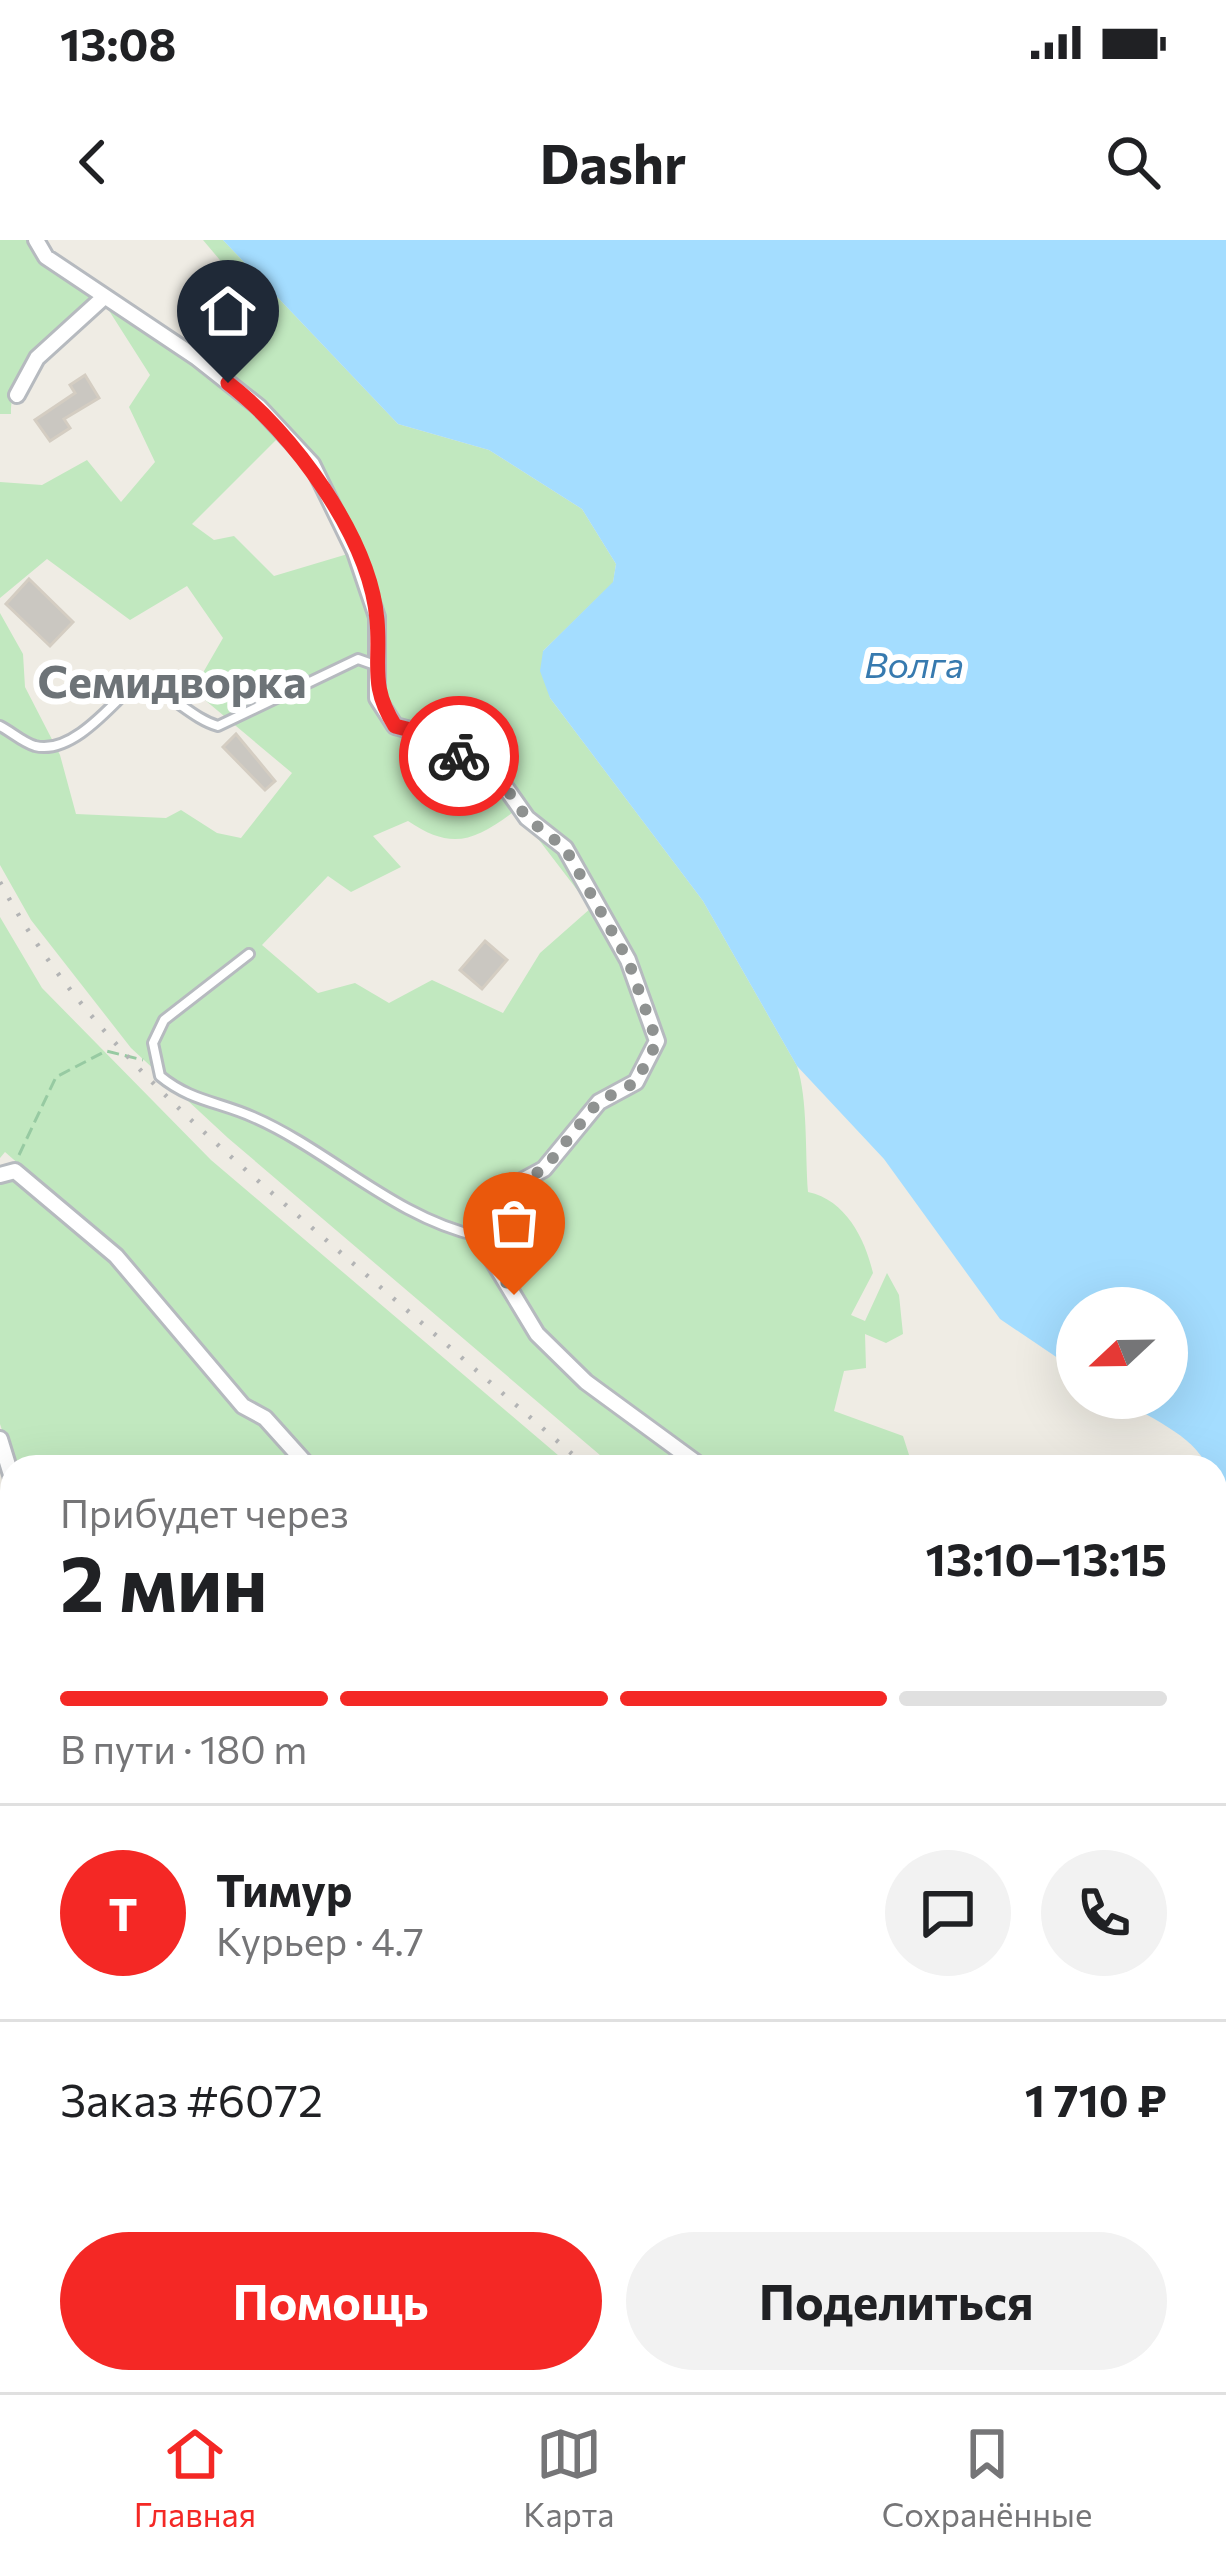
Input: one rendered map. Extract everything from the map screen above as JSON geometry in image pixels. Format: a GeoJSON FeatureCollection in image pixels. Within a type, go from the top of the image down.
{"type":"FeatureCollection","features":[{"type":"Feature","properties":{"kind":"street"},"geometry":{"type":"LineString","coordinates":[[36,240],[46,257],[259,407],[312,464],[355,553],[377,617],[377,698],[395,726],[418,732],[499,778],[527,818],[565,848],[628,960],[657,1042],[636,1082],[598,1102],[544,1169],[496,1195],[476,1214],[478,1236],[537,1334],[586,1382],[686,1455]]}},
{"type":"Feature","properties":{"kind":"street"},"geometry":{"type":"LineString","coordinates":[[16,395],[37,358],[103,298]]}},
{"type":"Feature","properties":{"kind":"street"},"geometry":{"type":"LineString","coordinates":[[8,1173],[116,1256],[243,1406],[265,1418],[299,1455]]}},
{"type":"Feature","properties":{"kind":"lane"},"geometry":{"type":"LineString","coordinates":[[0,726],[29,745],[50,748],[74,736],[134,684],[152,684],[196,720],[218,726],[358,659],[376,666]]}},
{"type":"Feature","properties":{"kind":"lane"},"geometry":{"type":"LineString","coordinates":[[249,954],[164,1020],[153,1043],[159,1072],[177,1091],[210,1107],[250,1115],[418,1212],[478,1236]]}},
{"type":"Feature","properties":{"kind":"path"},"geometry":{"type":"LineString","coordinates":[[8,1173],[56,1077],[106,1051],[137,1056],[159,1072]]}},
{"type":"Feature","properties":{"kind":"green space"},"geometry":{"type":"Polygon","coordinates":[[[0,240],[29,240],[37,257],[91,294],[90,306],[26,365],[13,395],[11,414],[0,414],[0,240]]]}},
{"type":"Feature","properties":{"kind":"green space"},"geometry":{"type":"Polygon","coordinates":[[[203,240],[223,240],[398,424],[489,450],[582,509],[616,564],[613,583],[543,651],[550,698],[703,901],[797,1066],[805,1110],[808,1192],[833,1203],[852,1223],[873,1273],[851,1315],[865,1321],[887,1273],[899,1295],[903,1334],[886,1343],[865,1334],[866,1368],[844,1371],[834,1411],[903,1436],[909,1455],[600,1455],[228,1138],[131,1048],[31,920],[0,865],[0,613],[23,654],[25,687],[60,755],[76,814],[166,818],[181,810],[217,833],[241,838],[292,773],[193,690],[223,638],[187,586],[130,620],[47,559],[0,598],[0,482],[42,485],[87,460],[121,502],[155,462],[129,407],[150,375],[108,309],[104,293],[221,366],[250,337],[230,272],[203,240]],[[281,435],[192,524],[214,540],[234,536],[274,576],[351,553],[310,466],[281,435]],[[516,810],[488,829],[463,838],[438,836],[408,821],[373,836],[401,867],[351,892],[328,876],[262,945],[318,993],[355,983],[389,1003],[432,980],[503,1013],[540,953],[591,908],[516,810]]]}},
{"type":"Feature","properties":{"kind":"green space"},"geometry":{"type":"Polygon","coordinates":[[[0,917],[42,988],[211,1160],[558,1455],[305,1455],[267,1415],[245,1400],[37,1180],[5,1152],[0,1158],[0,917]]]}},
{"type":"Feature","properties":{"kind":"green space"},"geometry":{"type":"Polygon","coordinates":[[[12,1176],[113,1261],[242,1414],[258,1421],[291,1455],[10,1455],[0,1424],[0,1182],[12,1176]]]}},
{"type":"Feature","properties":{"kind":"water","name":"Волга"},"geometry":{"type":"Polygon","coordinates":[[[223,240],[1226,240],[1226,1455],[1200,1455],[1154,1419],[1188,1419],[1188,1287],[1056,1287],[1056,1357],[1000,1319],[884,1159],[797,1066],[703,901],[550,698],[540,671],[543,651],[613,582],[616,564],[582,509],[489,450],[398,424],[223,240]]]}},
{"type":"Feature","properties":{"kind":"building"},"geometry":{"type":"Polygon","coordinates":[[[85,375],[99,398],[64,419],[70,428],[50,441],[35,420],[75,393],[70,385],[85,375]]]}},
{"type":"Feature","properties":{"kind":"building"},"geometry":{"type":"Polygon","coordinates":[[[29,579],[73,622],[50,646],[6,604],[29,579]]]}},
{"type":"Feature","properties":{"kind":"building"},"geometry":{"type":"Polygon","coordinates":[[[236,734],[275,781],[265,790],[223,747],[236,734]]]}},
{"type":"Feature","properties":{"kind":"building"},"geometry":{"type":"Polygon","coordinates":[[[485,941],[507,960],[482,989],[460,970],[485,941]]]}},
{"type":"Feature","properties":{"kind":"railway"},"geometry":{"type":"LineString","coordinates":[[0,882],[64,982],[184,1114],[573,1455]]}},
{"type":"Feature","properties":{"kind":"way so far"},"geometry":{"type":"LineString","coordinates":[[459,756],[499,778],[527,818],[565,848],[628,960],[657,1042],[636,1082],[598,1102],[544,1169],[496,1195],[476,1214],[478,1236],[514,1295]]}},
{"type":"Feature","properties":{"kind":"district","name":"Семидворка"},"geometry":{"type":"Point","coordinates":[172,679]}},
{"type":"Feature","properties":{"kind":"route"},"geometry":{"type":"LineString","coordinates":[[228,383],[259,407],[312,464],[355,553],[377,617],[377,698],[395,726],[418,732],[459,756]]}}]}
